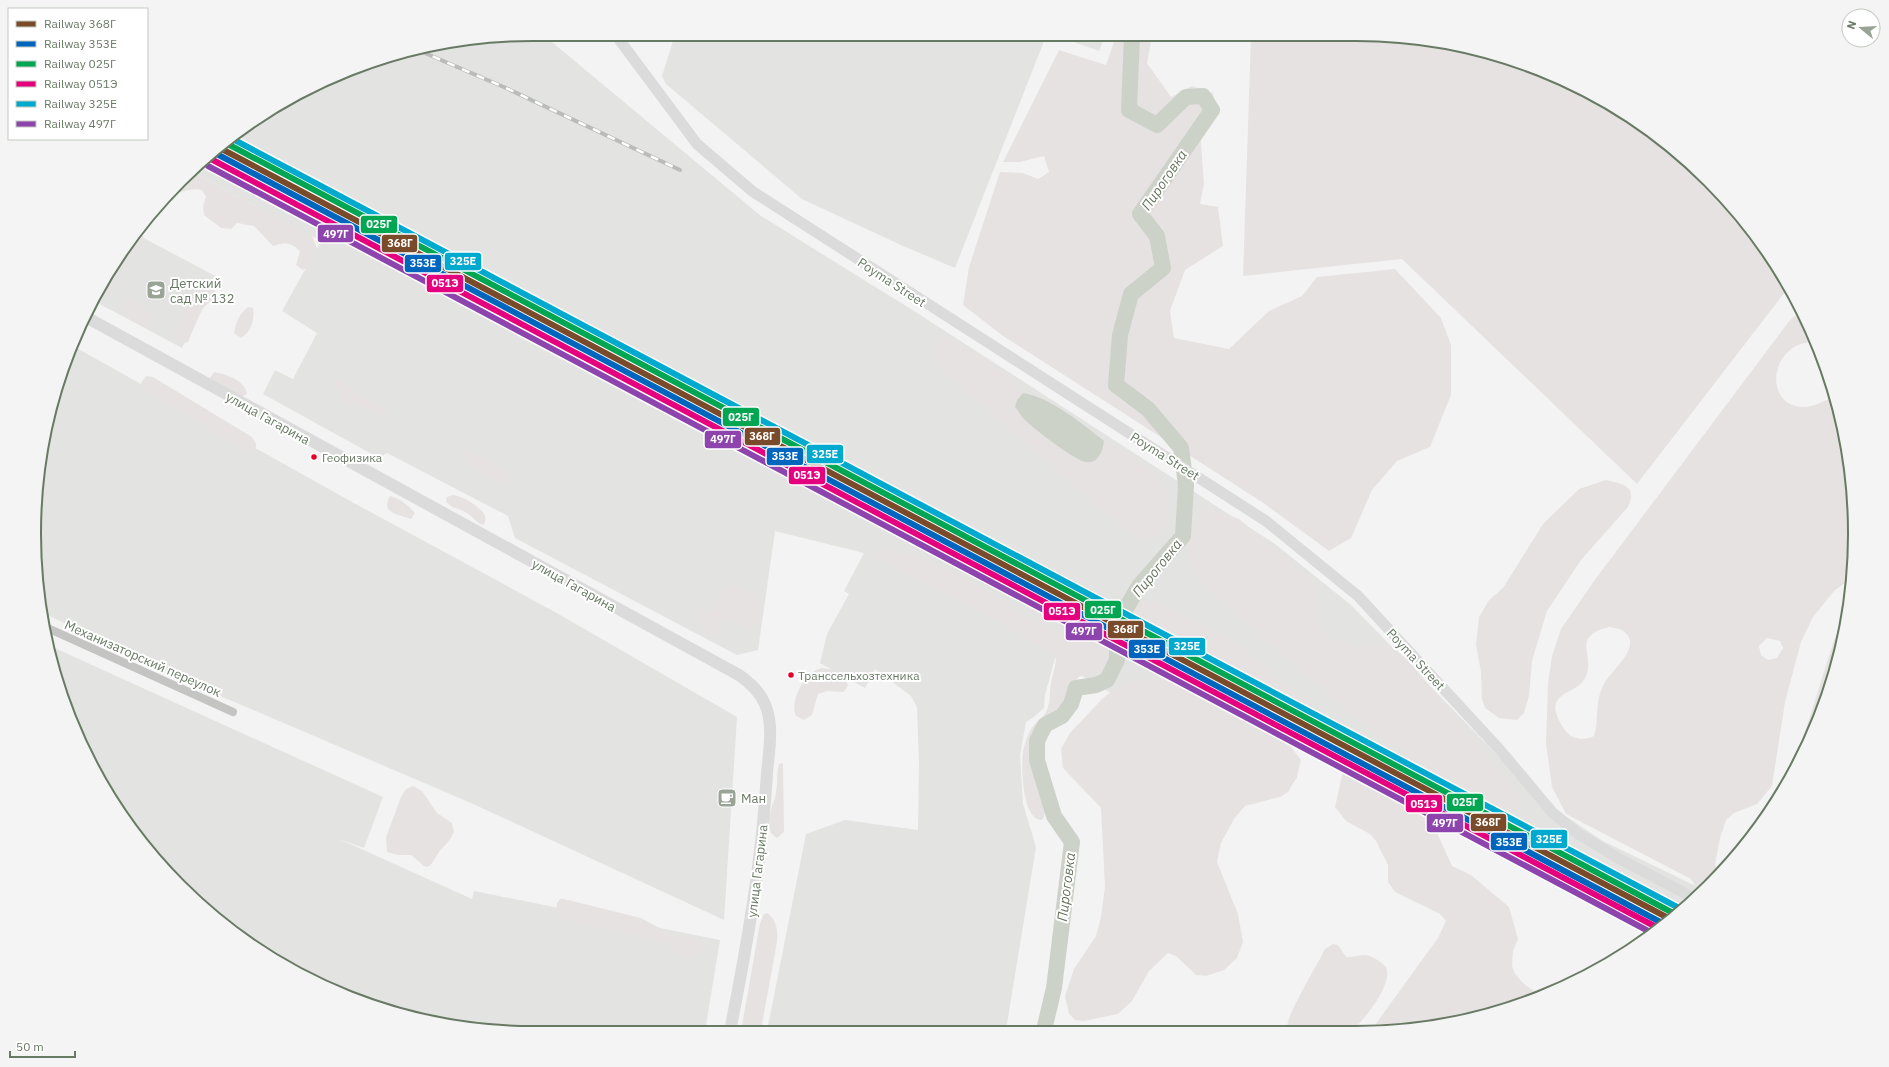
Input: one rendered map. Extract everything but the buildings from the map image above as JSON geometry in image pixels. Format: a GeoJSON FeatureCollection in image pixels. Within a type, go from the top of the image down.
{"type":"FeatureCollection","features":[{"type":"Feature","properties":{"kind":"main road","name":"Poyma Street"},"geometry":{"type":"LineString","coordinates":[[620,41],[697,144],[752,191],[1266,521],[1358,596],[1500,750],[1552,812],[1577,833],[1618,858],[1689,896]]}},
{"type":"Feature","properties":{"kind":"main road","name":"улица Гагарина"},"geometry":{"type":"LineString","coordinates":[[90,319],[739,675],[755,689],[766,704],[770,726],[767,774],[761,839],[749,932],[731,1026]]}},
{"type":"Feature","properties":{"kind":"street","name":"Механизаторский переулок"},"geometry":{"type":"LineString","coordinates":[[50,629],[233,712]]}},
{"type":"Feature","properties":{"kind":"shaded area"},"geometry":{"type":"Polygon","coordinates":[[[551,41],[761,216],[914,311],[1275,544],[1351,605],[1540,799],[1603,841],[1698,887],[1650,928],[1126,636],[1199,711],[1186,733],[1096,685],[1055,658],[1045,695],[1044,708],[1026,722],[1020,755],[1023,804],[1036,847],[1007,1026],[768,1026],[806,834],[845,820],[918,830],[919,763],[917,707],[911,696],[875,669],[865,688],[820,663],[827,634],[849,594],[844,591],[864,553],[775,531],[758,650],[737,655],[515,538],[508,516],[387,453],[379,458],[263,394],[275,370],[293,379],[317,333],[282,311],[321,241],[197,174],[234,143],[260,124],[287,107],[345,78],[375,67],[437,50],[501,42],[551,41]]]}},
{"type":"Feature","properties":{"kind":"shaded area"},"geometry":{"type":"Polygon","coordinates":[[[673,41],[1044,41],[955,268],[903,246],[802,199],[666,84],[662,76],[673,41]]]}},
{"type":"Feature","properties":{"kind":"shaded area"},"geometry":{"type":"Polygon","coordinates":[[[1071,41],[1103,41],[1099,51],[1071,41]]]}},
{"type":"Feature","properties":{"kind":"shaded area"},"geometry":{"type":"Polygon","coordinates":[[[1114,41],[1151,41],[1147,63],[1171,97],[1192,86],[1213,93],[1218,114],[1200,130],[1204,184],[1200,204],[1218,207],[1223,246],[1185,270],[1170,311],[1174,338],[1229,349],[1269,311],[1302,296],[1317,277],[1395,269],[1441,318],[1451,345],[1451,395],[1430,447],[1397,461],[1372,490],[1351,538],[1329,551],[1262,502],[1003,336],[963,305],[969,267],[1000,172],[1023,173],[1038,179],[1049,172],[1044,156],[1020,162],[1003,162],[1059,50],[1106,65],[1114,41]]]}},
{"type":"Feature","properties":{"kind":"shaded area"},"geometry":{"type":"Polygon","coordinates":[[[1251,41],[1356,41],[1420,45],[1452,50],[1483,58],[1544,78],[1602,107],[1655,143],[1704,185],[1746,234],[1765,260],[1785,292],[1637,484],[1402,259],[1243,276],[1251,41]]]}},
{"type":"Feature","properties":{"kind":"shaded area"},"geometry":{"type":"Polygon","coordinates":[[[197,174],[312,236],[317,248],[314,257],[307,268],[303,270],[296,265],[300,251],[290,244],[273,246],[254,226],[237,223],[231,229],[221,228],[204,215],[203,206],[206,197],[202,190],[195,189],[179,192],[197,174]]]}},
{"type":"Feature","properties":{"kind":"shaded area"},"geometry":{"type":"Polygon","coordinates":[[[143,234],[143,242],[141,247],[120,269],[113,289],[105,296],[103,295],[107,287],[143,234]]]}},
{"type":"Feature","properties":{"kind":"shaded area","name":"Детский сад № 132"},"geometry":{"type":"Polygon","coordinates":[[[141,237],[219,278],[182,348],[99,303],[124,260],[141,237]]]}},
{"type":"Feature","properties":{"kind":"shaded area"},"geometry":{"type":"Polygon","coordinates":[[[206,286],[215,289],[215,297],[202,309],[188,342],[183,343],[172,338],[172,334],[186,307],[200,290],[206,286]]]}},
{"type":"Feature","properties":{"kind":"shaded area"},"geometry":{"type":"Polygon","coordinates":[[[127,298],[153,314],[145,327],[118,311],[127,298]]]}},
{"type":"Feature","properties":{"kind":"shaded area"},"geometry":{"type":"Polygon","coordinates":[[[249,307],[253,308],[252,325],[241,338],[234,333],[237,321],[241,314],[249,307]]]}},
{"type":"Feature","properties":{"kind":"shaded area"},"geometry":{"type":"Polygon","coordinates":[[[1796,315],[1810,343],[1799,345],[1788,352],[1781,362],[1777,373],[1777,385],[1781,395],[1789,403],[1801,407],[1815,405],[1829,399],[1839,437],[1847,501],[1848,534],[1845,583],[1835,590],[1813,617],[1801,642],[1785,702],[1772,786],[1757,804],[1734,813],[1726,820],[1720,838],[1715,865],[1716,868],[1697,889],[1691,879],[1566,814],[1552,787],[1546,744],[1548,684],[1552,656],[1561,629],[1594,581],[1790,320],[1796,315]],[[1609,627],[1597,631],[1590,636],[1586,648],[1588,670],[1585,678],[1579,686],[1562,695],[1556,703],[1556,712],[1560,722],[1566,732],[1573,737],[1584,739],[1594,736],[1598,700],[1602,688],[1629,649],[1630,642],[1628,636],[1620,629],[1609,627]],[[1767,638],[1759,646],[1761,655],[1768,660],[1777,658],[1783,648],[1780,641],[1767,638]]]}},
{"type":"Feature","properties":{"kind":"shaded area"},"geometry":{"type":"Polygon","coordinates":[[[947,336],[1012,376],[1023,393],[1017,400],[1023,418],[1036,430],[1066,451],[1084,461],[1091,462],[1103,449],[1104,441],[1146,466],[1158,477],[1166,489],[1170,502],[1169,517],[1161,535],[1144,539],[1120,526],[950,377],[942,368],[935,354],[936,343],[939,337],[947,336]]]}},
{"type":"Feature","properties":{"kind":"shaded area"},"geometry":{"type":"Polygon","coordinates":[[[77,348],[352,502],[555,612],[737,717],[724,920],[471,803],[197,686],[48,615],[42,566],[41,534],[45,469],[50,437],[58,406],[77,348]]]}},
{"type":"Feature","properties":{"kind":"shaded area"},"geometry":{"type":"Polygon","coordinates":[[[214,372],[224,374],[239,381],[246,389],[247,394],[243,396],[232,393],[210,378],[214,372]]]}},
{"type":"Feature","properties":{"kind":"shaded area"},"geometry":{"type":"Polygon","coordinates":[[[146,376],[153,377],[252,437],[256,444],[256,449],[252,451],[244,449],[150,394],[141,383],[146,376]]]}},
{"type":"Feature","properties":{"kind":"shaded area"},"geometry":{"type":"Polygon","coordinates":[[[339,379],[388,413],[384,416],[380,415],[359,406],[340,401],[340,393],[333,384],[334,380],[339,379]]]}},
{"type":"Feature","properties":{"kind":"shaded area"},"geometry":{"type":"Polygon","coordinates":[[[1023,393],[1055,405],[1104,441],[1101,453],[1097,459],[1086,462],[1072,456],[1043,435],[1022,417],[1015,407],[1017,400],[1023,393]]]}},
{"type":"Feature","properties":{"kind":"shaded area"},"geometry":{"type":"Polygon","coordinates":[[[466,451],[485,458],[503,469],[511,479],[509,483],[497,482],[482,474],[465,458],[462,453],[466,451]]]}},
{"type":"Feature","properties":{"kind":"shaded area"},"geometry":{"type":"Polygon","coordinates":[[[1606,480],[1623,485],[1630,490],[1631,500],[1628,507],[1581,560],[1547,611],[1532,661],[1529,696],[1524,713],[1517,720],[1499,718],[1485,708],[1482,699],[1481,672],[1476,645],[1479,617],[1489,600],[1503,588],[1543,524],[1579,489],[1606,480]]]}},
{"type":"Feature","properties":{"kind":"shaded area"},"geometry":{"type":"Polygon","coordinates":[[[453,495],[464,498],[481,510],[485,515],[486,520],[483,525],[467,513],[452,507],[446,501],[447,497],[453,495]]]}},
{"type":"Feature","properties":{"kind":"shaded area"},"geometry":{"type":"Polygon","coordinates":[[[390,496],[404,502],[415,513],[411,519],[396,514],[389,509],[387,502],[390,496]]]}},
{"type":"Feature","properties":{"kind":"shaded area"},"geometry":{"type":"Polygon","coordinates":[[[1204,509],[1212,509],[1239,519],[1309,577],[1316,591],[1317,623],[1328,638],[1358,647],[1386,645],[1396,650],[1408,660],[1515,789],[1522,805],[1520,809],[1511,811],[1499,809],[1438,775],[1376,735],[1208,590],[1193,569],[1187,550],[1192,528],[1198,516],[1204,509]]]}},
{"type":"Feature","properties":{"kind":"shaded area"},"geometry":{"type":"Polygon","coordinates":[[[880,548],[903,553],[947,570],[988,592],[1048,629],[1067,634],[1078,627],[1085,626],[1103,634],[1109,643],[1109,661],[1104,671],[1099,674],[1084,675],[1078,678],[1062,708],[1042,727],[1035,738],[1032,756],[1034,774],[1045,810],[1042,820],[1035,818],[1030,812],[1027,803],[1024,792],[1022,769],[1023,752],[1030,731],[1046,713],[1056,656],[1051,651],[878,558],[875,554],[876,550],[880,548]]]}},
{"type":"Feature","properties":{"kind":"shaded area"},"geometry":{"type":"Polygon","coordinates":[[[733,585],[748,590],[758,598],[762,609],[759,622],[753,627],[748,627],[728,617],[722,622],[714,634],[707,637],[703,626],[697,619],[700,611],[709,611],[722,591],[728,586],[733,585]]]}},
{"type":"Feature","properties":{"kind":"shaded area"},"geometry":{"type":"Polygon","coordinates":[[[1141,599],[1161,603],[1237,643],[1309,703],[1313,709],[1312,715],[1305,713],[1148,627],[1139,618],[1134,607],[1136,601],[1141,599]]]}},
{"type":"Feature","properties":{"kind":"shaded area"},"geometry":{"type":"Polygon","coordinates":[[[1838,632],[1822,692],[1803,738],[1834,640],[1838,632]]]}},
{"type":"Feature","properties":{"kind":"shaded area"},"geometry":{"type":"Polygon","coordinates":[[[55,648],[383,797],[364,848],[339,839],[472,899],[474,891],[720,940],[706,1026],[534,1026],[469,1022],[437,1017],[406,1009],[345,989],[287,960],[260,943],[209,904],[185,882],[163,858],[124,807],[107,780],[92,751],[78,722],[67,692],[55,648]]]}},
{"type":"Feature","properties":{"kind":"shaded area"},"geometry":{"type":"Polygon","coordinates":[[[822,668],[831,669],[838,672],[848,685],[844,692],[827,691],[818,694],[812,715],[804,720],[796,716],[794,710],[797,695],[804,681],[816,670],[822,668]]]}},
{"type":"Feature","properties":{"kind":"shaded area"},"geometry":{"type":"Polygon","coordinates":[[[1163,678],[1189,685],[1285,739],[1301,760],[1297,777],[1288,792],[1280,797],[1245,806],[1234,819],[1221,843],[1217,862],[1238,914],[1243,942],[1237,958],[1224,970],[1206,976],[1196,975],[1176,956],[1168,953],[1149,971],[1132,1001],[1118,1014],[1084,1021],[1075,1020],[1069,1014],[1065,996],[1074,969],[1096,936],[1101,917],[1105,887],[1101,808],[1063,768],[1061,749],[1070,733],[1102,699],[1117,687],[1135,680],[1163,678]]]}},
{"type":"Feature","properties":{"kind":"shaded area"},"geometry":{"type":"Polygon","coordinates":[[[783,763],[784,832],[777,838],[769,829],[769,816],[776,792],[778,767],[779,764],[783,763]]]}},
{"type":"Feature","properties":{"kind":"shaded area"},"geometry":{"type":"Polygon","coordinates":[[[1350,769],[1377,777],[1408,797],[1433,824],[1452,866],[1471,875],[1509,907],[1518,939],[1513,951],[1512,966],[1515,974],[1524,984],[1536,992],[1514,1000],[1452,1017],[1420,1022],[1375,1025],[1438,938],[1446,921],[1440,914],[1395,892],[1388,882],[1388,865],[1376,841],[1370,834],[1346,821],[1335,807],[1343,771],[1350,769]]]}},
{"type":"Feature","properties":{"kind":"shaded area"},"geometry":{"type":"Polygon","coordinates":[[[413,786],[422,791],[437,813],[452,823],[454,832],[428,867],[424,866],[411,855],[398,855],[387,852],[386,837],[401,797],[406,789],[413,786]]]}},
{"type":"Feature","properties":{"kind":"shaded area"},"geometry":{"type":"Polygon","coordinates":[[[560,899],[641,918],[669,933],[700,941],[704,944],[704,948],[693,957],[681,958],[665,943],[566,920],[559,917],[556,912],[557,903],[560,899]]]}},
{"type":"Feature","properties":{"kind":"shaded area"},"geometry":{"type":"Polygon","coordinates":[[[768,913],[775,923],[777,930],[777,942],[762,1026],[742,1026],[760,923],[764,914],[768,913]]]}},
{"type":"Feature","properties":{"kind":"shaded area"},"geometry":{"type":"Polygon","coordinates":[[[1333,944],[1338,945],[1346,957],[1368,955],[1378,960],[1387,970],[1385,985],[1371,1010],[1357,1026],[1288,1026],[1291,1014],[1325,949],[1333,944]]]}},
{"type":"Feature","properties":{"kind":"waterway","name":"Пироговка"},"geometry":{"type":"LineString","coordinates":[[1045,1026],[1054,988],[1072,842],[1054,816],[1037,760],[1037,741],[1045,725],[1062,716],[1071,704],[1076,688],[1096,685],[1107,680],[1117,660],[1117,644],[1114,629],[1139,586],[1183,536],[1186,485],[1181,448],[1148,409],[1116,385],[1120,335],[1131,294],[1163,268],[1157,236],[1140,214],[1212,110],[1203,96],[1186,97],[1157,125],[1129,110],[1132,41]]}},
{"type":"Feature","properties":{"kind":"railway"},"geometry":{"type":"LineString","coordinates":[[425,53],[506,88],[680,170]]}},
{"type":"Feature","properties":{"kind":"railway"},"geometry":{"type":"LineString","coordinates":[[1442,794],[1456,804]]}},
{"type":"Feature","properties":{"kind":"rail line","name":"325Е"},"geometry":{"type":"LineString","coordinates":[[237,141],[1677,907]]}},
{"type":"Feature","properties":{"kind":"rail line","name":"025Г"},"geometry":{"type":"LineString","coordinates":[[231,146],[1670,912]]}},
{"type":"Feature","properties":{"kind":"rail line","name":"368Г"},"geometry":{"type":"LineString","coordinates":[[225,151],[1665,916]]}},
{"type":"Feature","properties":{"kind":"rail line","name":"353Е"},"geometry":{"type":"LineString","coordinates":[[219,155],[1659,921]]}},
{"type":"Feature","properties":{"kind":"rail line","name":"051Э"},"geometry":{"type":"LineString","coordinates":[[213,160],[1653,925]]}},
{"type":"Feature","properties":{"kind":"rail line","name":"497Г"},"geometry":{"type":"LineString","coordinates":[[208,166],[1647,930]]}},
{"type":"Feature","properties":{"kind":"place","name":"Детский сад № 132"},"geometry":{"type":"Point","coordinates":[156,290]}},
{"type":"Feature","properties":{"kind":"place","name":"Геофизика"},"geometry":{"type":"Point","coordinates":[314,457]}},
{"type":"Feature","properties":{"kind":"place","name":"Транссельхозтехника"},"geometry":{"type":"Point","coordinates":[791,675]}},
{"type":"Feature","properties":{"kind":"place","name":"Ман"},"geometry":{"type":"Point","coordinates":[727,798]}}]}
